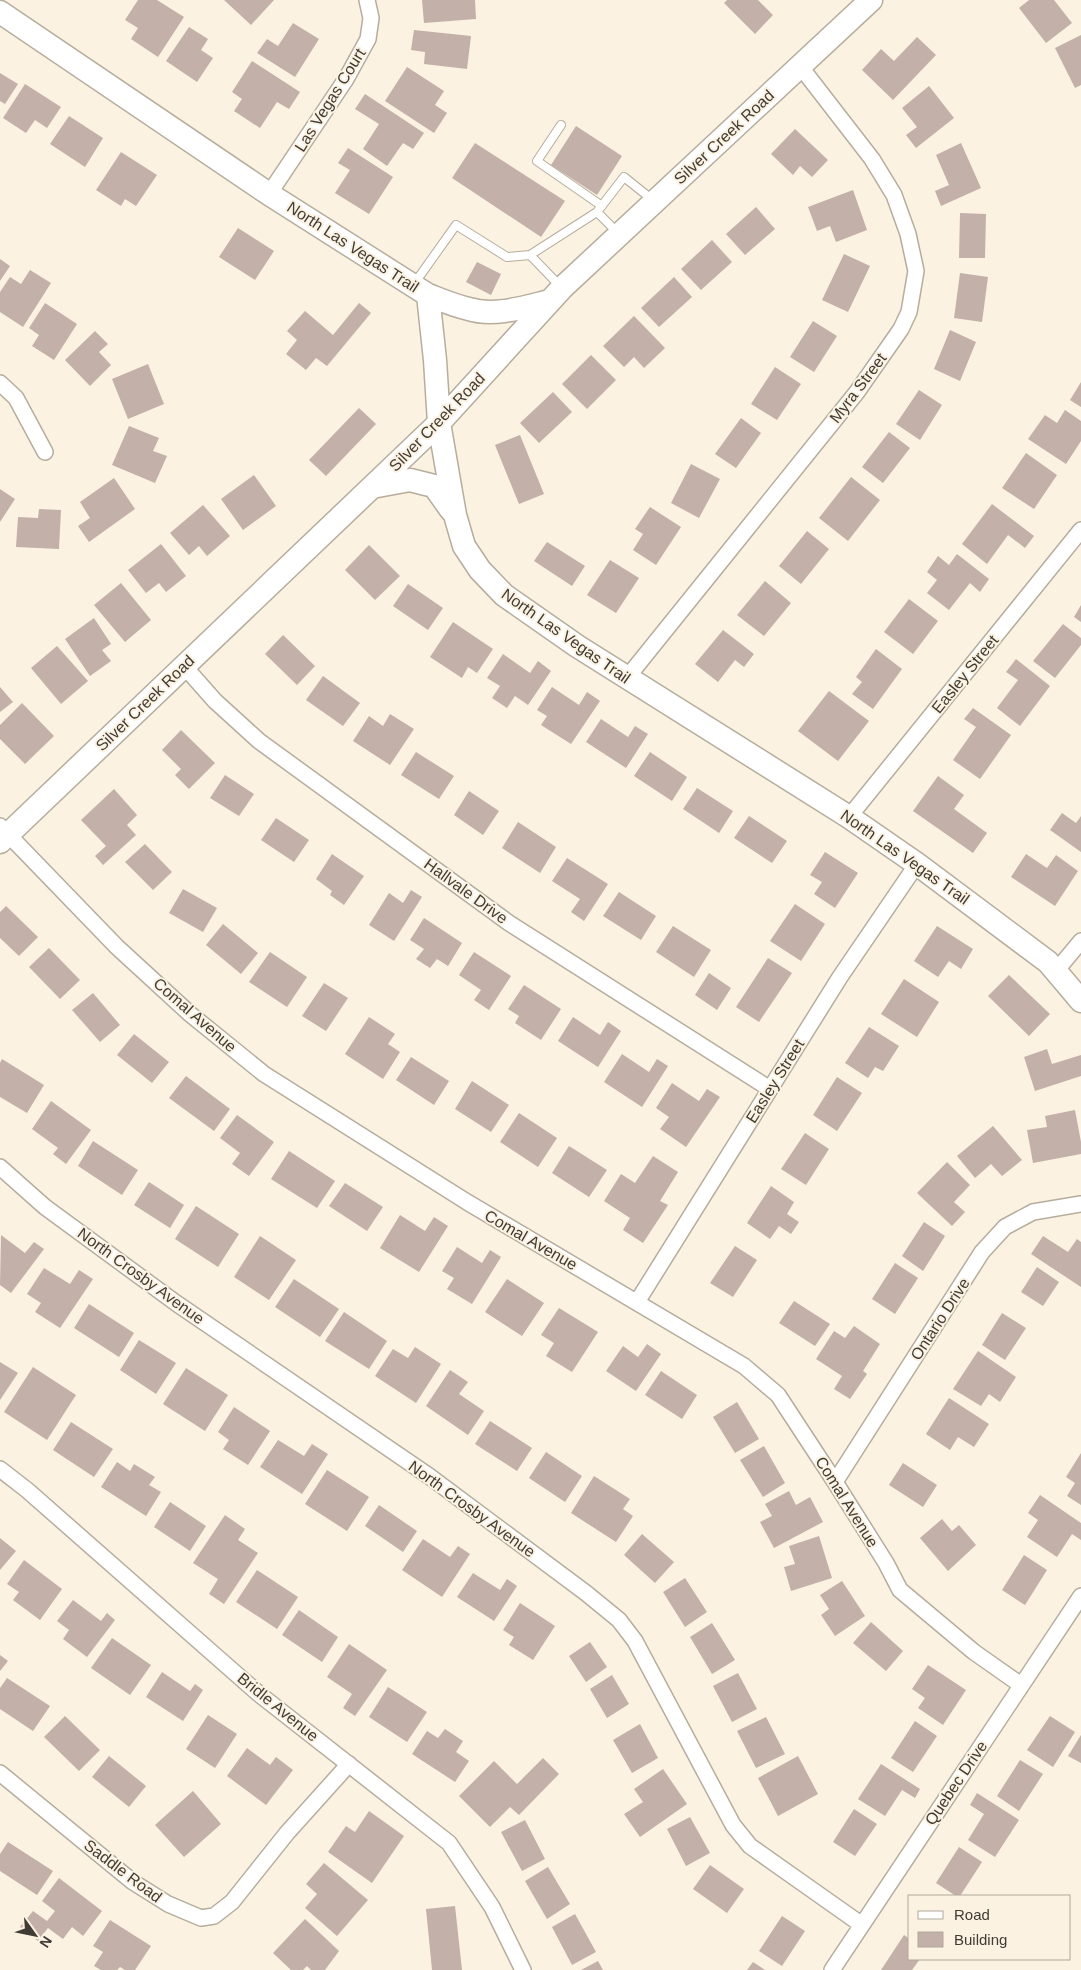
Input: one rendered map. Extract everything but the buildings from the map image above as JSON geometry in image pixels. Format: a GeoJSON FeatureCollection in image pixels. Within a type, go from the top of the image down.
{"type":"FeatureCollection","features":[{"type":"Feature","properties":{"kind":"street","name":"Las Vegas Court"},"geometry":{"type":"LineString","coordinates":[[269,194],[346,79],[368,39],[371,18],[367,0]]}},
{"type":"Feature","properties":{"kind":"street","name":"Silver Creek Road"},"geometry":{"type":"LineString","coordinates":[[3,834],[184,666],[439,423],[556,295],[871,0]]}},
{"type":"Feature","properties":{"kind":"street","name":"North Las Vegas Trail"},"geometry":{"type":"LineString","coordinates":[[0,12],[269,194],[420,291],[435,360],[439,423],[455,515],[464,546],[480,570],[504,595],[626,679],[850,817],[917,864],[1033,951],[1056,971],[1081,1001]]}},
{"type":"Feature","properties":{"kind":"street","name":"Myra Street"},"geometry":{"type":"LineString","coordinates":[[626,679],[857,392],[901,329],[909,312],[916,271],[908,234],[894,195],[872,159],[800,66]]}},
{"type":"Feature","properties":{"kind":"street"},"geometry":{"type":"LineString","coordinates":[[420,291],[470,310],[485,311],[516,310],[556,295]]}},
{"type":"Feature","properties":{"kind":"street"},"geometry":{"type":"LineString","coordinates":[[0,383],[16,398],[45,452]]}},
{"type":"Feature","properties":{"kind":"street"},"geometry":{"type":"LineString","coordinates":[[372,487],[410,480],[434,486],[455,515]]}},
{"type":"Feature","properties":{"kind":"street","name":"Easley Street"},"geometry":{"type":"LineString","coordinates":[[850,817],[1081,530]]}},
{"type":"Feature","properties":{"kind":"street","name":"Hallvale Drive"},"geometry":{"type":"LineString","coordinates":[[184,666],[215,701],[259,740],[509,923],[770,1089]]}},
{"type":"Feature","properties":{"kind":"street","name":"Comal Avenue"},"geometry":{"type":"LineString","coordinates":[[3,834],[117,947],[190,1014],[264,1074],[467,1202],[744,1366],[778,1395],[886,1563],[900,1590],[974,1652],[1021,1685]]}},
{"type":"Feature","properties":{"kind":"street","name":"Easley Street"},"geometry":{"type":"LineString","coordinates":[[637,1302],[840,977],[917,864]]}},
{"type":"Feature","properties":{"kind":"street"},"geometry":{"type":"LineString","coordinates":[[1056,971],[1081,941]]}},
{"type":"Feature","properties":{"kind":"street","name":"North Crosby Avenue"},"geometry":{"type":"LineString","coordinates":[[0,1167],[45,1207],[122,1264],[429,1476],[586,1593],[619,1620],[635,1641],[733,1825],[750,1846],[862,1925]]}},
{"type":"Feature","properties":{"kind":"street","name":"Ontario Drive"},"geometry":{"type":"LineString","coordinates":[[835,1482],[982,1252],[1005,1227],[1033,1212],[1081,1204]]}},
{"type":"Feature","properties":{"kind":"street","name":"Bridle Avenue"},"geometry":{"type":"LineString","coordinates":[[0,1469],[34,1496],[259,1694],[449,1843],[492,1907],[523,1970]]}},
{"type":"Feature","properties":{"kind":"street","name":"Quebec Drive"},"geometry":{"type":"LineString","coordinates":[[832,1970],[1081,1596]]}},
{"type":"Feature","properties":{"kind":"street","name":"Saddle Road"},"geometry":{"type":"LineString","coordinates":[[0,1773],[133,1882],[168,1904],[201,1918],[214,1916],[232,1902],[287,1833],[349,1764]]}},
{"type":"Feature","properties":{"kind":"lane"},"geometry":{"type":"LineString","coordinates":[[561,125],[537,161],[600,209],[620,236]]}},
{"type":"Feature","properties":{"kind":"lane"},"geometry":{"type":"LineString","coordinates":[[420,291],[456,225],[507,257],[530,255],[600,209],[624,178],[656,202]]}},
{"type":"Feature","properties":{"kind":"lane"},"geometry":{"type":"LineString","coordinates":[[530,255],[556,295]]}}]}
